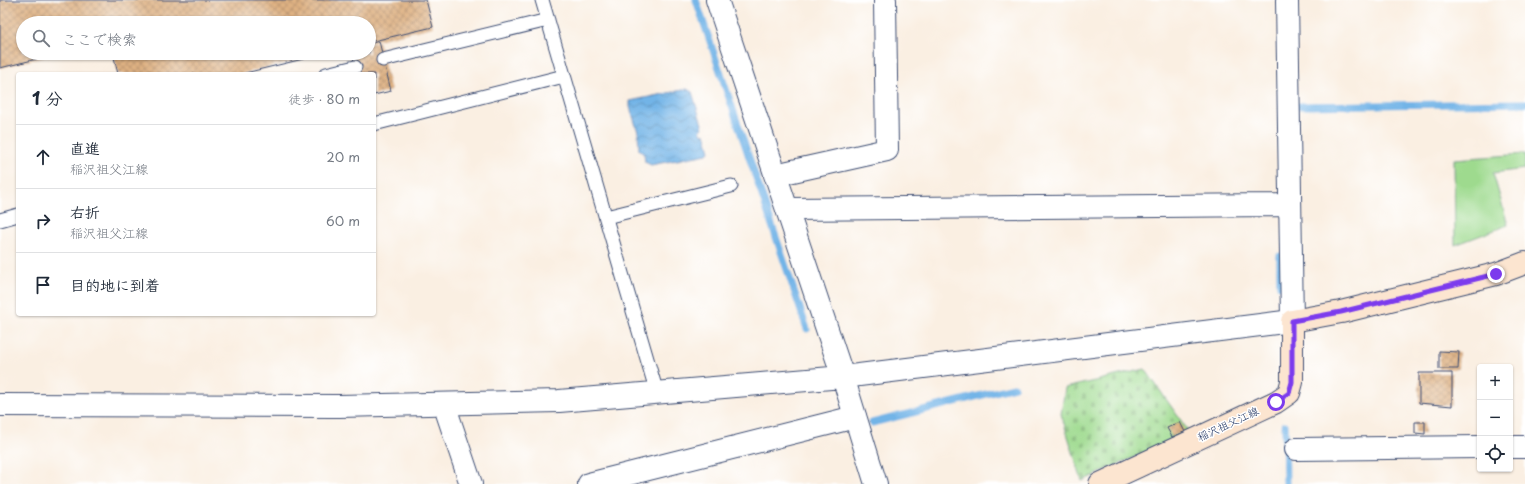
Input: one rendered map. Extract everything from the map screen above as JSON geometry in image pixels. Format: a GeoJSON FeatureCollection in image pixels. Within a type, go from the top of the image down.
{"type":"FeatureCollection","features":[{"type":"Feature","properties":{"kind":"main road"},"geometry":{"type":"LineString","coordinates":[[1292,321],[1341,312],[1496,274],[1525,263]]}},
{"type":"Feature","properties":{"kind":"main road","name":"稲沢祖父江線"},"geometry":{"type":"LineString","coordinates":[[1100,484],[1276,402],[1289,393],[1292,382],[1292,321]]}},
{"type":"Feature","properties":{"kind":"street"},"geometry":{"type":"LineString","coordinates":[[717,0],[843,377],[876,484]]}},
{"type":"Feature","properties":{"kind":"street"},"geometry":{"type":"LineString","coordinates":[[775,175],[887,150],[885,0]]}},
{"type":"Feature","properties":{"kind":"street"},"geometry":{"type":"LineString","coordinates":[[0,405],[339,406],[559,401],[843,377],[1292,321],[1287,0]]}},
{"type":"Feature","properties":{"kind":"street"},"geometry":{"type":"LineString","coordinates":[[786,209],[1290,205]]}},
{"type":"Feature","properties":{"kind":"street"},"geometry":{"type":"LineString","coordinates":[[444,404],[470,484]]}},
{"type":"Feature","properties":{"kind":"street"},"geometry":{"type":"LineString","coordinates":[[589,484],[855,417]]}},
{"type":"Feature","properties":{"kind":"street"},"geometry":{"type":"LineString","coordinates":[[1296,449],[1477,447]]}},
{"type":"Feature","properties":{"kind":"street"},"geometry":{"type":"LineString","coordinates":[[1513,447],[1525,447]]}},
{"type":"Feature","properties":{"kind":"lane"},"geometry":{"type":"LineString","coordinates":[[542,0],[657,393]]}},
{"type":"Feature","properties":{"kind":"lane"},"geometry":{"type":"LineString","coordinates":[[383,60],[548,20]]}},
{"type":"Feature","properties":{"kind":"lane"},"geometry":{"type":"LineString","coordinates":[[334,72],[355,67]]}},
{"type":"Feature","properties":{"kind":"lane"},"geometry":{"type":"LineString","coordinates":[[376,123],[564,76]]}},
{"type":"Feature","properties":{"kind":"lane"},"geometry":{"type":"LineString","coordinates":[[606,217],[731,186]]}},
{"type":"Feature","properties":{"kind":"lane"},"geometry":{"type":"LineString","coordinates":[[0,220],[16,216]]}},
{"type":"Feature","properties":{"kind":"green space"},"geometry":{"type":"Polygon","coordinates":[[[1525,154],[1525,169],[1493,173],[1508,225],[1455,245],[1454,159],[1525,154]]]}},
{"type":"Feature","properties":{"kind":"green space"},"geometry":{"type":"Polygon","coordinates":[[[1145,369],[1189,432],[1082,481],[1061,414],[1065,388],[1145,369]]]}},
{"type":"Feature","properties":{"kind":"water"},"geometry":{"type":"Polygon","coordinates":[[[687,89],[692,92],[703,128],[700,130],[702,134],[705,133],[710,151],[707,154],[651,165],[645,162],[644,154],[639,150],[638,132],[630,107],[630,101],[687,89]]]}},
{"type":"Feature","properties":{"kind":"building"},"geometry":{"type":"Polygon","coordinates":[[[0,0],[426,0],[433,27],[376,40],[376,16],[16,16],[16,60],[33,60],[0,68],[0,0]]]}},
{"type":"Feature","properties":{"kind":"building"},"geometry":{"type":"Polygon","coordinates":[[[379,41],[391,91],[376,95],[376,72],[357,72],[354,60],[376,60],[376,42],[379,41]]]}},
{"type":"Feature","properties":{"kind":"building"},"geometry":{"type":"Polygon","coordinates":[[[115,60],[299,60],[249,72],[118,72],[115,60]]]}},
{"type":"Feature","properties":{"kind":"building"},"geometry":{"type":"Polygon","coordinates":[[[1439,351],[1459,352],[1458,369],[1439,369],[1439,351]]]}},
{"type":"Feature","properties":{"kind":"building"},"geometry":{"type":"Polygon","coordinates":[[[1419,373],[1452,373],[1452,406],[1419,403],[1419,373]]]}},
{"type":"Feature","properties":{"kind":"building"},"geometry":{"type":"Polygon","coordinates":[[[1180,422],[1185,432],[1172,437],[1167,428],[1180,422]]]}},
{"type":"Feature","properties":{"kind":"building"},"geometry":{"type":"Polygon","coordinates":[[[1415,422],[1425,422],[1425,434],[1415,433],[1415,422]]]}},
{"type":"Feature","properties":{"kind":"waterway"},"geometry":{"type":"LineString","coordinates":[[696,0],[807,329]]}},
{"type":"Feature","properties":{"kind":"waterway"},"geometry":{"type":"LineString","coordinates":[[1297,106],[1525,103]]}},
{"type":"Feature","properties":{"kind":"waterway"},"geometry":{"type":"LineString","coordinates":[[1280,256],[1280,286]]}},
{"type":"Feature","properties":{"kind":"waterway"},"geometry":{"type":"LineString","coordinates":[[872,423],[1014,387]]}},
{"type":"Feature","properties":{"kind":"waterway"},"geometry":{"type":"LineString","coordinates":[[1285,425],[1286,484]]}},
{"type":"Feature","properties":{"kind":"route"},"geometry":{"type":"LineString","coordinates":[[1276,402],[1289,393],[1292,382],[1292,321],[1341,312],[1496,274]]}}]}
